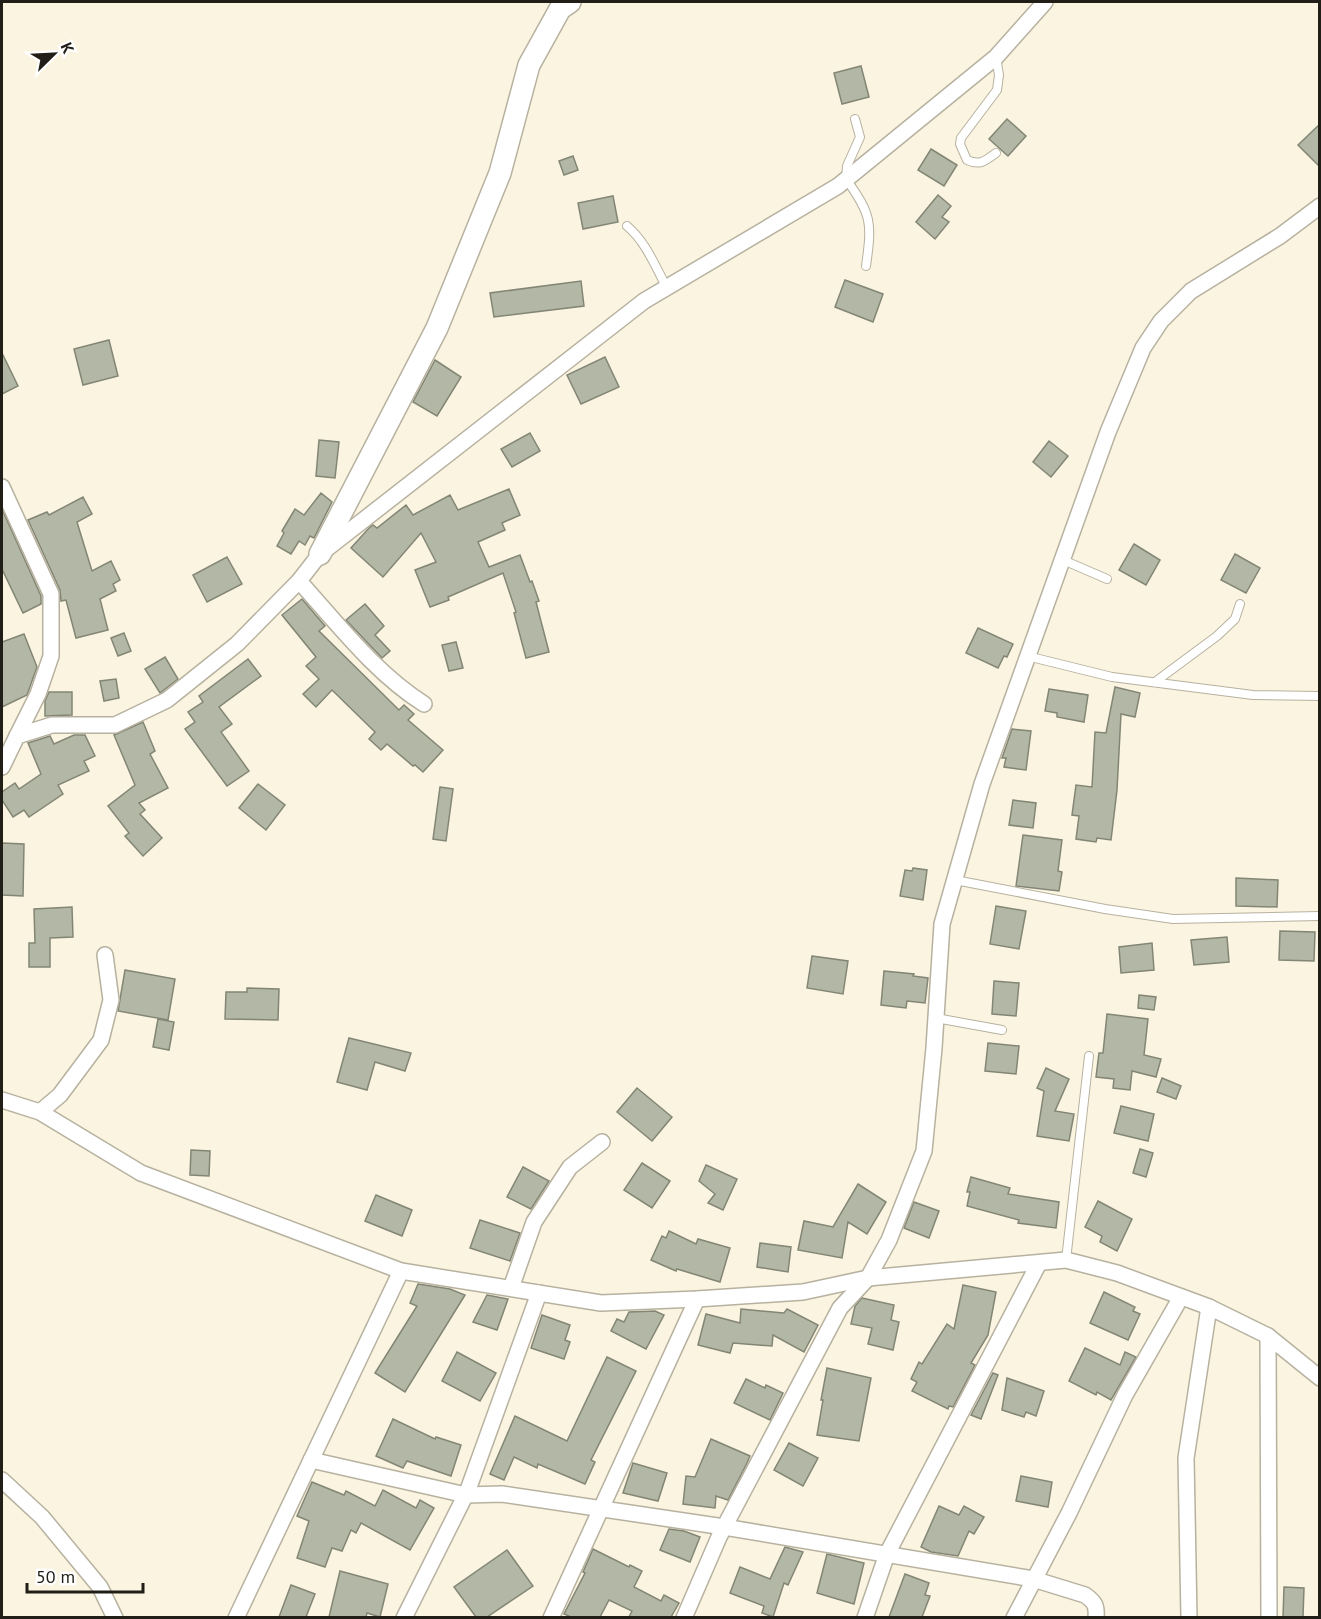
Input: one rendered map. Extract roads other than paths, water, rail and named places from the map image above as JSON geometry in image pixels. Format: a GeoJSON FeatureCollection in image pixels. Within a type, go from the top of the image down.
{"type":"FeatureCollection","features":[{"type":"Feature","properties":{"kind":"street"},"geometry":{"type":"LineString","coordinates":[[17,736],[52,725],[115,725],[166,700],[237,644],[299,581],[320,554],[437,328],[500,173],[529,65],[560,9],[570,2]]}},
{"type":"Feature","properties":{"kind":"street"},"geometry":{"type":"LineString","coordinates":[[320,554],[644,302],[846,179],[996,57],[1045,2]]}},
{"type":"Feature","properties":{"kind":"street"},"geometry":{"type":"LineString","coordinates":[[684,1617],[724,1527],[840,1308],[867,1278],[889,1240],[924,1151],[942,924],[981,784],[1108,432],[1143,348],[1161,321],[1191,291],[1280,236],[1320,206]]}},
{"type":"Feature","properties":{"kind":"street"},"geometry":{"type":"LineString","coordinates":[[2,487],[51,594],[51,656],[38,694],[2,767]]}},
{"type":"Feature","properties":{"kind":"street"},"geometry":{"type":"LineString","coordinates":[[299,581],[369,658],[424,704]]}},
{"type":"Feature","properties":{"kind":"street"},"geometry":{"type":"LineString","coordinates":[[40,1112],[60,1095],[101,1040],[111,1000],[105,955]]}},
{"type":"Feature","properties":{"kind":"street"},"geometry":{"type":"LineString","coordinates":[[2,1100],[40,1112],[141,1173],[401,1271],[601,1303],[803,1292],[867,1278],[1066,1260],[1117,1273],[1209,1307],[1268,1336],[1320,1378]]}},
{"type":"Feature","properties":{"kind":"street"},"geometry":{"type":"LineString","coordinates":[[511,1288],[534,1222],[570,1167],[602,1143]]}},
{"type":"Feature","properties":{"kind":"street"},"geometry":{"type":"LineString","coordinates":[[864,1617],[887,1554],[1039,1263]]}},
{"type":"Feature","properties":{"kind":"street"},"geometry":{"type":"LineString","coordinates":[[236,1617],[401,1271]]}},
{"type":"Feature","properties":{"kind":"street"},"geometry":{"type":"LineString","coordinates":[[404,1617],[466,1495],[539,1293]]}},
{"type":"Feature","properties":{"kind":"street"},"geometry":{"type":"LineString","coordinates":[[1014,1617],[1069,1513],[1125,1395],[1181,1297]]}},
{"type":"Feature","properties":{"kind":"street"},"geometry":{"type":"LineString","coordinates":[[551,1617],[698,1299]]}},
{"type":"Feature","properties":{"kind":"street"},"geometry":{"type":"LineString","coordinates":[[1189,1617],[1186,1458],[1209,1307]]}},
{"type":"Feature","properties":{"kind":"street"},"geometry":{"type":"LineString","coordinates":[[1268,1336],[1269,1617]]}},
{"type":"Feature","properties":{"kind":"street"},"geometry":{"type":"LineString","coordinates":[[311,1460],[466,1495],[502,1494],[601,1508],[1033,1579],[1085,1596],[1097,1607],[1096,1617]]}},
{"type":"Feature","properties":{"kind":"street"},"geometry":{"type":"LineString","coordinates":[[2,1480],[42,1517],[100,1587],[115,1617]]}},
{"type":"Feature","properties":{"kind":"lane"},"geometry":{"type":"LineString","coordinates":[[996,57],[999,75],[997,90],[961,138],[960,144],[967,160],[975,164],[984,162],[996,153]]}},
{"type":"Feature","properties":{"kind":"lane"},"geometry":{"type":"LineString","coordinates":[[855,120],[860,137],[848,166],[846,179],[862,202],[871,230],[866,266]]}},
{"type":"Feature","properties":{"kind":"lane"},"geometry":{"type":"LineString","coordinates":[[627,226],[647,249],[667,288]]}},
{"type":"Feature","properties":{"kind":"lane"},"geometry":{"type":"LineString","coordinates":[[1063,560],[1107,579]]}},
{"type":"Feature","properties":{"kind":"lane"},"geometry":{"type":"LineString","coordinates":[[1155,682],[1217,636],[1235,619],[1240,604]]}},
{"type":"Feature","properties":{"kind":"lane"},"geometry":{"type":"LineString","coordinates":[[1028,656],[1112,677],[1254,695],[1320,696]]}},
{"type":"Feature","properties":{"kind":"lane"},"geometry":{"type":"LineString","coordinates":[[955,880],[1105,909],[1173,919],[1320,916]]}},
{"type":"Feature","properties":{"kind":"lane"},"geometry":{"type":"LineString","coordinates":[[936,1018],[1002,1030]]}},
{"type":"Feature","properties":{"kind":"lane"},"geometry":{"type":"LineString","coordinates":[[1066,1260],[1089,1056]]}}]}
